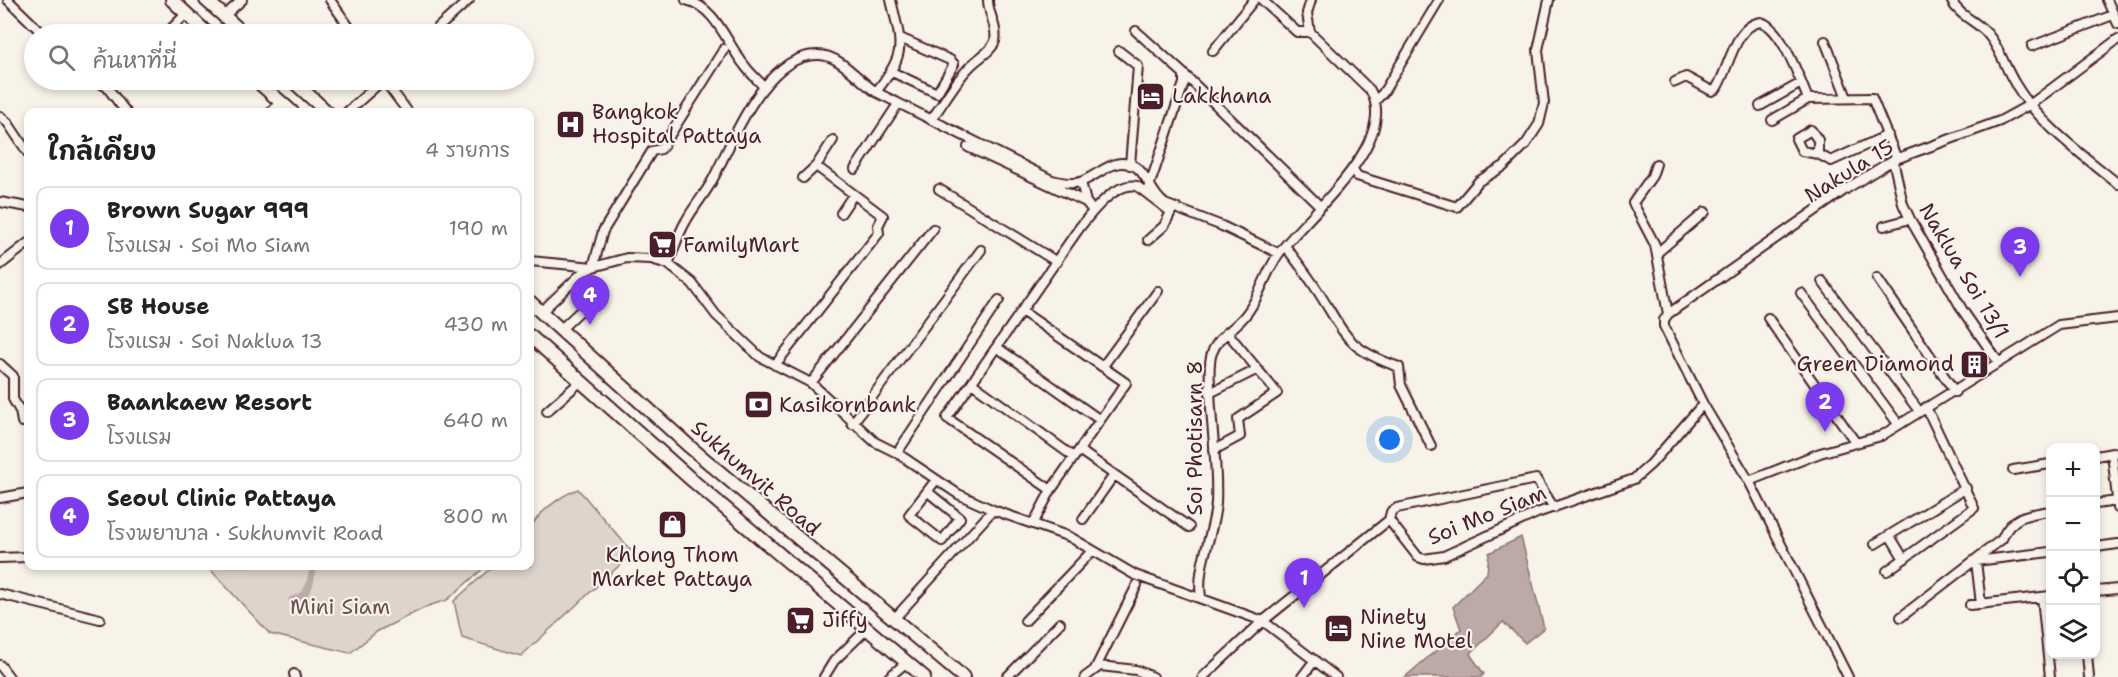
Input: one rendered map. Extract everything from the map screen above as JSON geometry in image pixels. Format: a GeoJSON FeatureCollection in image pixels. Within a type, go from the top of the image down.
{"type":"FeatureCollection","features":[{"type":"Feature","properties":{"kind":"highway"},"geometry":{"type":"LineString","coordinates":[[172,0],[197,24]]}},
{"type":"Feature","properties":{"kind":"highway"},"geometry":{"type":"LineString","coordinates":[[206,0],[232,24]]}},
{"type":"Feature","properties":{"kind":"highway"},"geometry":{"type":"LineString","coordinates":[[266,90],[287,108]]}},
{"type":"Feature","properties":{"kind":"highway"},"geometry":{"type":"LineString","coordinates":[[303,90],[323,108]]}},
{"type":"Feature","properties":{"kind":"highway","name":"Sukhumvit Road"},"geometry":{"type":"LineString","coordinates":[[534,306],[725,477],[963,677]]}},
{"type":"Feature","properties":{"kind":"highway","name":"Sukhumvit Road"},"geometry":{"type":"LineString","coordinates":[[534,340],[709,495],[924,677]]}},
{"type":"Feature","properties":{"kind":"highway"},"geometry":{"type":"LineString","coordinates":[[709,495],[724,495],[728,492],[730,484],[725,477]]}},
{"type":"Feature","properties":{"kind":"highway"},"geometry":{"type":"LineString","coordinates":[[735,516],[734,498],[741,494],[750,498]]}},
{"type":"Feature","properties":{"kind":"street"},"geometry":{"type":"LineString","coordinates":[[8,0],[33,24]]}},
{"type":"Feature","properties":{"kind":"street"},"geometry":{"type":"LineString","coordinates":[[223,17],[242,0]]}},
{"type":"Feature","properties":{"kind":"street"},"geometry":{"type":"LineString","coordinates":[[330,0],[347,24]]}},
{"type":"Feature","properties":{"kind":"street"},"geometry":{"type":"LineString","coordinates":[[442,24],[469,0]]}},
{"type":"Feature","properties":{"kind":"street"},"geometry":{"type":"LineString","coordinates":[[686,0],[695,3],[709,13],[744,66],[764,87]]}},
{"type":"Feature","properties":{"kind":"street"},"geometry":{"type":"LineString","coordinates":[[876,92],[892,72],[900,52],[900,38],[891,0]]}},
{"type":"Feature","properties":{"kind":"street"},"geometry":{"type":"LineString","coordinates":[[931,120],[974,63],[991,49],[996,33],[988,10],[988,0]]}},
{"type":"Feature","properties":{"kind":"street"},"geometry":{"type":"LineString","coordinates":[[1213,51],[1254,0]]}},
{"type":"Feature","properties":{"kind":"street"},"geometry":{"type":"LineString","coordinates":[[1262,0],[1297,32],[1310,32]]}},
{"type":"Feature","properties":{"kind":"street"},"geometry":{"type":"LineString","coordinates":[[1311,0],[1307,13],[1310,32],[1370,90],[1376,100],[1383,93],[1439,0]]}},
{"type":"Feature","properties":{"kind":"street"},"geometry":{"type":"LineString","coordinates":[[1353,169],[1357,176],[1457,207],[1479,181],[1504,166],[1526,144],[1539,124],[1544,104],[1538,50],[1549,0]]}},
{"type":"Feature","properties":{"kind":"street"},"geometry":{"type":"LineString","coordinates":[[1951,0],[1961,14],[1983,27],[1992,39],[2016,85],[2059,135],[2118,184]]}},
{"type":"Feature","properties":{"kind":"street"},"geometry":{"type":"LineString","coordinates":[[2107,0],[2118,24]]}},
{"type":"Feature","properties":{"kind":"street"},"geometry":{"type":"LineString","coordinates":[[176,24],[186,14]]}},
{"type":"Feature","properties":{"kind":"street"},"geometry":{"type":"LineString","coordinates":[[2032,46],[2113,15]]}},
{"type":"Feature","properties":{"kind":"street"},"geometry":{"type":"LineString","coordinates":[[1675,82],[1686,77],[1712,91],[1716,89],[1742,34],[1750,26],[1761,22],[1774,30],[1808,99]]}},
{"type":"Feature","properties":{"kind":"street"},"geometry":{"type":"LineString","coordinates":[[1136,31],[1184,74],[1320,206]]}},
{"type":"Feature","properties":{"kind":"street"},"geometry":{"type":"LineString","coordinates":[[892,72],[937,93],[954,64],[950,60],[900,38]]}},
{"type":"Feature","properties":{"kind":"street","name":"Nakula 15"},"geometry":{"type":"LineString","coordinates":[[1668,314],[1846,189],[1895,160],[2000,121],[2031,104],[2118,39]]}},
{"type":"Feature","properties":{"kind":"street"},"geometry":{"type":"LineString","coordinates":[[1772,120],[1808,99],[1847,98],[1825,41]]}},
{"type":"Feature","properties":{"kind":"street"},"geometry":{"type":"LineString","coordinates":[[593,267],[603,231],[652,151],[661,149],[724,49]]}},
{"type":"Feature","properties":{"kind":"street"},"geometry":{"type":"LineString","coordinates":[[1119,51],[1138,66],[1130,165]]}},
{"type":"Feature","properties":{"kind":"street"},"geometry":{"type":"LineString","coordinates":[[668,264],[685,223],[712,180],[746,110],[764,87],[795,62],[807,56],[821,54],[848,70],[876,92],[1052,180],[1067,183],[1081,182],[1114,164],[1130,165],[1144,175],[1149,187],[1165,204],[1222,226],[1278,253]]}},
{"type":"Feature","properties":{"kind":"street"},"geometry":{"type":"LineString","coordinates":[[1149,187],[1184,83],[1184,74]]}},
{"type":"Feature","properties":{"kind":"street"},"geometry":{"type":"LineString","coordinates":[[1760,106],[1801,83]]}},
{"type":"Feature","properties":{"kind":"street"},"geometry":{"type":"LineString","coordinates":[[108,90],[123,108]]}},
{"type":"Feature","properties":{"kind":"street"},"geometry":{"type":"LineString","coordinates":[[352,108],[372,90]]}},
{"type":"Feature","properties":{"kind":"street"},"geometry":{"type":"LineString","coordinates":[[391,90],[405,108]]}},
{"type":"Feature","properties":{"kind":"street","name":"Naklua Soi 13/1"},"geometry":{"type":"LineString","coordinates":[[1847,98],[1872,98],[1888,135],[1903,204],[1910,219],[1963,311],[1999,363]]}},
{"type":"Feature","properties":{"kind":"street","name":"Soi Photisarn 8"},"geometry":{"type":"LineString","coordinates":[[1201,597],[1199,583],[1212,533],[1216,502],[1210,393],[1211,355],[1227,332],[1243,318],[1278,253],[1353,169],[1371,134],[1376,114],[1376,100]]}},
{"type":"Feature","properties":{"kind":"street"},"geometry":{"type":"LineString","coordinates":[[275,108],[280,102]]}},
{"type":"Feature","properties":{"kind":"street"},"geometry":{"type":"LineString","coordinates":[[855,169],[898,104]]}},
{"type":"Feature","properties":{"kind":"street"},"geometry":{"type":"LineString","coordinates":[[0,116],[12,128],[24,147]]}},
{"type":"Feature","properties":{"kind":"street"},"geometry":{"type":"LineString","coordinates":[[1818,154],[1832,161],[1888,135]]}},
{"type":"Feature","properties":{"kind":"street"},"geometry":{"type":"LineString","coordinates":[[803,178],[816,166],[833,140]]}},
{"type":"Feature","properties":{"kind":"street"},"geometry":{"type":"LineString","coordinates":[[968,147],[1086,202]]}},
{"type":"Feature","properties":{"kind":"street"},"geometry":{"type":"LineString","coordinates":[[1656,164],[1652,176],[1633,203],[1646,225],[1657,253],[1668,314],[1664,320],[1664,326],[1703,404],[1749,481],[1848,677]]}},
{"type":"Feature","properties":{"kind":"street"},"geometry":{"type":"LineString","coordinates":[[775,365],[879,233],[878,226],[883,216],[816,166]]}},
{"type":"Feature","properties":{"kind":"street"},"geometry":{"type":"LineString","coordinates":[[1081,182],[1086,202],[1093,211]]}},
{"type":"Feature","properties":{"kind":"street"},"geometry":{"type":"LineString","coordinates":[[1051,490],[947,418],[1093,211],[1122,188],[1137,186],[1171,212],[1164,226],[1148,240]]}},
{"type":"Feature","properties":{"kind":"street"},"geometry":{"type":"LineString","coordinates":[[939,189],[1057,262]]}},
{"type":"Feature","properties":{"kind":"street"},"geometry":{"type":"LineString","coordinates":[[841,213],[853,195]]}},
{"type":"Feature","properties":{"kind":"street"},"geometry":{"type":"LineString","coordinates":[[0,202],[24,206]]}},
{"type":"Feature","properties":{"kind":"street"},"geometry":{"type":"LineString","coordinates":[[1657,253],[1705,212]]}},
{"type":"Feature","properties":{"kind":"street"},"geometry":{"type":"LineString","coordinates":[[1884,226],[1910,219]]}},
{"type":"Feature","properties":{"kind":"street"},"geometry":{"type":"LineString","coordinates":[[811,383],[933,229]]}},
{"type":"Feature","properties":{"kind":"street"},"geometry":{"type":"LineString","coordinates":[[0,265],[24,246]]}},
{"type":"Feature","properties":{"kind":"street"},"geometry":{"type":"LineString","coordinates":[[1285,246],[1316,288],[1342,334],[1367,354],[1399,367],[1401,385],[1431,446]]}},
{"type":"Feature","properties":{"kind":"street"},"geometry":{"type":"LineString","coordinates":[[852,424],[981,250]]}},
{"type":"Feature","properties":{"kind":"street"},"geometry":{"type":"LineString","coordinates":[[541,312],[581,274],[593,267],[627,258],[651,259],[668,264],[692,283],[716,315],[740,340],[775,365],[811,383],[852,424],[875,442],[897,453],[936,480],[993,510],[1070,537],[1135,575],[1263,621],[1336,677]]}},
{"type":"Feature","properties":{"kind":"street"},"geometry":{"type":"LineString","coordinates":[[534,261],[593,267]]}},
{"type":"Feature","properties":{"kind":"street"},"geometry":{"type":"LineString","coordinates":[[1877,278],[1955,392]]}},
{"type":"Feature","properties":{"kind":"street"},"geometry":{"type":"LineString","coordinates":[[1822,281],[1923,409],[1974,508],[1887,571]]}},
{"type":"Feature","properties":{"kind":"street"},"geometry":{"type":"LineString","coordinates":[[1103,366],[1158,291]]}},
{"type":"Feature","properties":{"kind":"street"},"geometry":{"type":"LineString","coordinates":[[1801,293],[1899,425]]}},
{"type":"Feature","properties":{"kind":"street"},"geometry":{"type":"LineString","coordinates":[[560,330],[596,296]]}},
{"type":"Feature","properties":{"kind":"street"},"geometry":{"type":"LineString","coordinates":[[897,453],[999,300]]}},
{"type":"Feature","properties":{"kind":"street"},"geometry":{"type":"LineString","coordinates":[[1023,312],[1126,383],[1051,490],[1033,524]]}},
{"type":"Feature","properties":{"kind":"street"},"geometry":{"type":"LineString","coordinates":[[1768,318],[1856,443]]}},
{"type":"Feature","properties":{"kind":"street"},"geometry":{"type":"LineString","coordinates":[[1749,481],[1809,457],[1881,436],[1955,392],[2059,325],[2118,318]]}},
{"type":"Feature","properties":{"kind":"street"},"geometry":{"type":"LineString","coordinates":[[1214,450],[1240,436],[1238,419],[1277,393],[1227,332]]}},
{"type":"Feature","properties":{"kind":"street"},"geometry":{"type":"LineString","coordinates":[[998,348],[1100,420]]}},
{"type":"Feature","properties":{"kind":"street"},"geometry":{"type":"LineString","coordinates":[[0,364],[13,376],[13,399],[20,411],[22,422]]}},
{"type":"Feature","properties":{"kind":"street"},"geometry":{"type":"LineString","coordinates":[[1210,393],[1256,370]]}},
{"type":"Feature","properties":{"kind":"street"},"geometry":{"type":"LineString","coordinates":[[547,411],[580,382]]}},
{"type":"Feature","properties":{"kind":"street"},"geometry":{"type":"LineString","coordinates":[[973,384],[1076,454],[1114,475],[1189,527]]}},
{"type":"Feature","properties":{"kind":"street","name":"Soi Mo Siam"},"geometry":{"type":"LineString","coordinates":[[1389,520],[1418,557],[1434,559],[1554,508],[1634,479],[1651,464],[1703,404]]}},
{"type":"Feature","properties":{"kind":"street"},"geometry":{"type":"LineString","coordinates":[[2100,455],[2115,453],[2118,507]]}},
{"type":"Feature","properties":{"kind":"street"},"geometry":{"type":"LineString","coordinates":[[2013,470],[2046,465]]}},
{"type":"Feature","properties":{"kind":"street"},"geometry":{"type":"LineString","coordinates":[[1083,519],[1114,475]]}},
{"type":"Feature","properties":{"kind":"street"},"geometry":{"type":"LineString","coordinates":[[1203,677],[1263,621],[1389,520],[1391,512],[1397,507],[1536,479],[1554,508]]}},
{"type":"Feature","properties":{"kind":"street"},"geometry":{"type":"LineString","coordinates":[[928,492],[960,518],[942,541],[909,515],[936,480]]}},
{"type":"Feature","properties":{"kind":"street"},"geometry":{"type":"LineString","coordinates":[[1875,544],[1965,488]]}},
{"type":"Feature","properties":{"kind":"street"},"geometry":{"type":"LineString","coordinates":[[0,498],[24,494]]}},
{"type":"Feature","properties":{"kind":"street"},"geometry":{"type":"LineString","coordinates":[[2100,503],[2117,501]]}},
{"type":"Feature","properties":{"kind":"street"},"geometry":{"type":"LineString","coordinates":[[894,619],[993,510]]}},
{"type":"Feature","properties":{"kind":"street"},"geometry":{"type":"LineString","coordinates":[[1901,617],[2002,539],[2016,518],[2046,512]]}},
{"type":"Feature","properties":{"kind":"street"},"geometry":{"type":"LineString","coordinates":[[1890,536],[1904,559]]}},
{"type":"Feature","properties":{"kind":"street"},"geometry":{"type":"LineString","coordinates":[[2100,546],[2118,544]]}},
{"type":"Feature","properties":{"kind":"street"},"geometry":{"type":"LineString","coordinates":[[1025,621],[1092,551]]}},
{"type":"Feature","properties":{"kind":"street"},"geometry":{"type":"LineString","coordinates":[[1976,561],[2046,552]]}},
{"type":"Feature","properties":{"kind":"street"},"geometry":{"type":"LineString","coordinates":[[0,558],[24,558]]}},
{"type":"Feature","properties":{"kind":"street"},"geometry":{"type":"LineString","coordinates":[[1976,561],[1981,604]]}},
{"type":"Feature","properties":{"kind":"street"},"geometry":{"type":"LineString","coordinates":[[1085,677],[1095,669],[1137,585]]}},
{"type":"Feature","properties":{"kind":"street"},"geometry":{"type":"LineString","coordinates":[[2100,591],[2118,589]]}},
{"type":"Feature","properties":{"kind":"street"},"geometry":{"type":"LineString","coordinates":[[0,594],[100,619]]}},
{"type":"Feature","properties":{"kind":"street"},"geometry":{"type":"LineString","coordinates":[[1970,605],[2046,597]]}},
{"type":"Feature","properties":{"kind":"street"},"geometry":{"type":"LineString","coordinates":[[2046,605],[2050,677]]}},
{"type":"Feature","properties":{"kind":"street"},"geometry":{"type":"LineString","coordinates":[[1007,677],[1060,623]]}},
{"type":"Feature","properties":{"kind":"street"},"geometry":{"type":"LineString","coordinates":[[824,677],[834,661],[867,629]]}},
{"type":"Feature","properties":{"kind":"street"},"geometry":{"type":"LineString","coordinates":[[2087,659],[2089,677]]}},
{"type":"Feature","properties":{"kind":"street"},"geometry":{"type":"LineString","coordinates":[[1302,677],[1315,660]]}},
{"type":"Feature","properties":{"kind":"street"},"geometry":{"type":"LineString","coordinates":[[889,677],[907,662]]}},
{"type":"Feature","properties":{"kind":"street"},"geometry":{"type":"LineString","coordinates":[[1095,669],[1112,666],[1136,670],[1153,677]]}},
{"type":"Feature","properties":{"kind":"green space"},"geometry":{"type":"Polygon","coordinates":[[[578,489],[633,553],[521,656],[462,638],[454,601],[489,570],[534,570],[534,523],[549,506],[578,489]]]}},
{"type":"Feature","properties":{"kind":"green space","name":"Mini Siam"},"geometry":{"type":"Polygon","coordinates":[[[211,570],[481,570],[447,600],[428,606],[378,631],[350,653],[270,634],[211,570]]]}},
{"type":"Feature","properties":{"kind":"shaded area"},"geometry":{"type":"Polygon","coordinates":[[[1521,537],[1544,628],[1525,643],[1503,622],[1470,654],[1484,674],[1481,677],[1405,677],[1461,629],[1453,607],[1487,573],[1489,553],[1521,537]]]}},
{"type":"Feature","properties":{"kind":"waterway"},"geometry":{"type":"LineString","coordinates":[[292,600],[306,591],[312,570]]}},
{"type":"Feature","properties":{"kind":"place","name":"Lakkhana"},"geometry":{"type":"Point","coordinates":[1151,96]}},
{"type":"Feature","properties":{"kind":"place","name":"Bangkok Hospital Pattaya"},"geometry":{"type":"Point","coordinates":[571,124]}},
{"type":"Feature","properties":{"kind":"place","name":"FamilyMart"},"geometry":{"type":"Point","coordinates":[662,245]}},
{"type":"Feature","properties":{"kind":"place","name":"Baankaew Resort"},"geometry":{"type":"Point","coordinates":[2020,277]}},
{"type":"Feature","properties":{"kind":"place","name":"Seoul Clinic Pattaya"},"geometry":{"type":"Point","coordinates":[590,325]}},
{"type":"Feature","properties":{"kind":"place","name":"Green Diamond"},"geometry":{"type":"Point","coordinates":[1975,364]}},
{"type":"Feature","properties":{"kind":"place","name":"Kasikornbank"},"geometry":{"type":"Point","coordinates":[758,405]}},
{"type":"Feature","properties":{"kind":"place","name":"SB House"},"geometry":{"type":"Point","coordinates":[1825,432]}},
{"type":"Feature","properties":{"kind":"place","name":"Khlong Thom Market Pattaya"},"geometry":{"type":"Point","coordinates":[672,524]}},
{"type":"Feature","properties":{"kind":"place","name":"Brown Sugar 999"},"geometry":{"type":"Point","coordinates":[1304,608]}},
{"type":"Feature","properties":{"kind":"place","name":"Jiffy"},"geometry":{"type":"Point","coordinates":[801,620]}},
{"type":"Feature","properties":{"kind":"place","name":"Ninety Nine Motel"},"geometry":{"type":"Point","coordinates":[1339,629]}}]}
